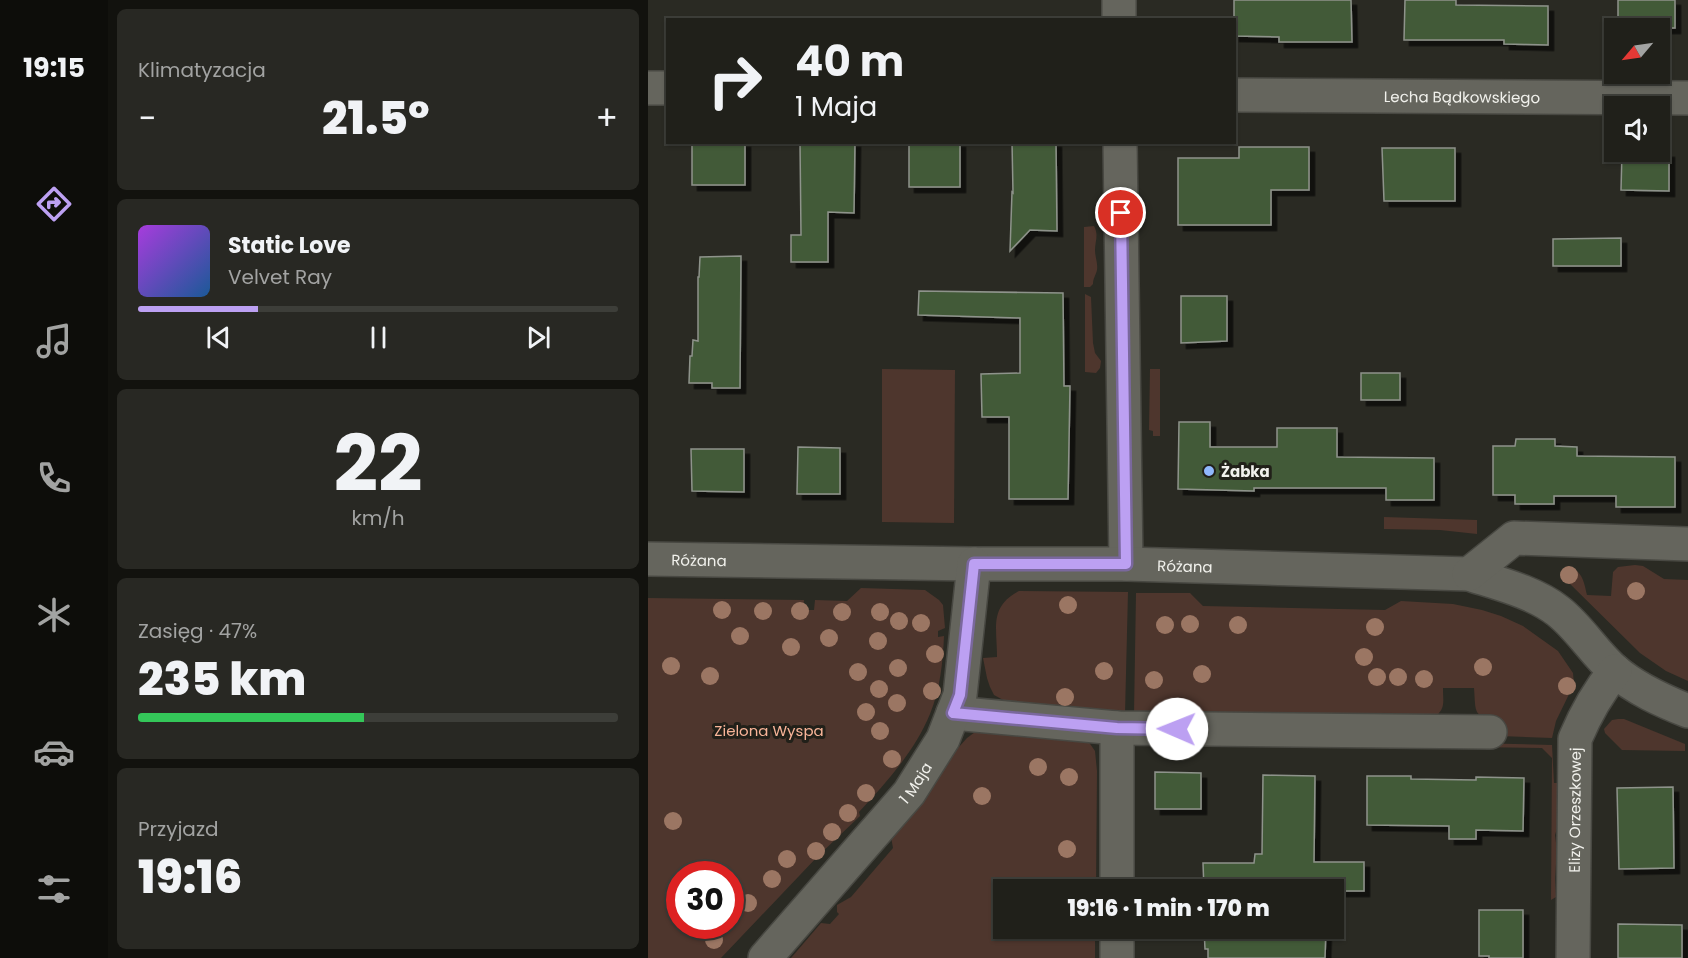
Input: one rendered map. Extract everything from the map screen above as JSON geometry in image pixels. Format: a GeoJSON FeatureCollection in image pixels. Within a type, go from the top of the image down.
{"type":"FeatureCollection","features":[{"type":"Feature","properties":{"kind":"street"},"geometry":{"type":"LineString","coordinates":[[1119,0],[1119,18]]}},
{"type":"Feature","properties":{"kind":"street"},"geometry":{"type":"LineString","coordinates":[[648,87],[666,88]]}},
{"type":"Feature","properties":{"kind":"street","name":"Lecha Bądkowskiego"},"geometry":{"type":"LineString","coordinates":[[1236,95],[1688,98]]}},
{"type":"Feature","properties":{"kind":"street"},"geometry":{"type":"LineString","coordinates":[[1120,144],[1126,564]]}},
{"type":"Feature","properties":{"kind":"street"},"geometry":{"type":"LineString","coordinates":[[1469,574],[1514,538],[1688,544]]}},
{"type":"Feature","properties":{"kind":"street","name":"Różana"},"geometry":{"type":"LineString","coordinates":[[648,559],[1126,564],[1469,574],[1505,585],[1557,611],[1615,670],[1664,702],[1688,711]]}},
{"type":"Feature","properties":{"kind":"street","name":"1 Maja"},"geometry":{"type":"LineString","coordinates":[[765,958],[909,792],[943,739],[960,695],[974,564]]}},
{"type":"Feature","properties":{"kind":"street","name":"Elizy Orzeszkowej"},"geometry":{"type":"LineString","coordinates":[[1573,958],[1575,739],[1599,690],[1615,670]]}},
{"type":"Feature","properties":{"kind":"street"},"geometry":{"type":"LineString","coordinates":[[953,713],[1117,728],[1490,732]]}},
{"type":"Feature","properties":{"kind":"street"},"geometry":{"type":"LineString","coordinates":[[1117,728],[1117,879]]}},
{"type":"Feature","properties":{"kind":"street"},"geometry":{"type":"LineString","coordinates":[[1117,939],[1117,958]]}},
{"type":"Feature","properties":{"kind":"green space"},"geometry":{"type":"Polygon","coordinates":[[[1094,226],[1097,235],[1095,250],[1097,270],[1093,284],[1090,287],[1084,287],[1084,227],[1094,226]]]}},
{"type":"Feature","properties":{"kind":"green space"},"geometry":{"type":"Polygon","coordinates":[[[1085,294],[1091,297],[1093,343],[1095,353],[1101,361],[1096,373],[1085,372],[1085,294]]]}},
{"type":"Feature","properties":{"kind":"green space"},"geometry":{"type":"Polygon","coordinates":[[[882,369],[955,370],[954,523],[882,522],[882,369]]]}},
{"type":"Feature","properties":{"kind":"green space"},"geometry":{"type":"Polygon","coordinates":[[[1150,369],[1160,369],[1160,436],[1153,436],[1153,431],[1149,430],[1150,369]]]}},
{"type":"Feature","properties":{"kind":"green space"},"geometry":{"type":"Polygon","coordinates":[[[1384,517],[1477,520],[1477,534],[1440,530],[1384,529],[1384,517]]]}},
{"type":"Feature","properties":{"kind":"green space"},"geometry":{"type":"Polygon","coordinates":[[[1567,566],[1576,570],[1581,577],[1587,595],[1611,596],[1613,572],[1618,567],[1643,566],[1664,579],[1688,580],[1688,681],[1666,671],[1640,653],[1564,578],[1567,566]]]}},
{"type":"Feature","properties":{"kind":"green space","name":"Zielona Wyspa"},"geometry":{"type":"Polygon","coordinates":[[[861,588],[925,590],[939,600],[943,605],[945,628],[938,631],[938,637],[944,636],[943,656],[936,695],[924,728],[899,766],[859,812],[860,816],[818,856],[744,934],[744,861],[666,861],[666,939],[739,939],[721,958],[648,958],[648,598],[804,600],[803,610],[814,610],[815,600],[847,601],[861,588]]]}},
{"type":"Feature","properties":{"kind":"green space"},"geometry":{"type":"Polygon","coordinates":[[[1019,591],[1128,592],[1125,714],[1007,702],[994,695],[987,678],[983,658],[997,657],[996,627],[999,611],[1009,597],[1019,591]]]}},
{"type":"Feature","properties":{"kind":"green space"},"geometry":{"type":"Polygon","coordinates":[[[1136,593],[1190,593],[1203,606],[1385,610],[1401,601],[1453,604],[1482,610],[1523,626],[1558,651],[1573,673],[1574,684],[1556,721],[1552,738],[1500,736],[1500,719],[1484,717],[1477,712],[1474,688],[1443,688],[1442,709],[1433,718],[1134,714],[1136,593]]]}},
{"type":"Feature","properties":{"kind":"green space"},"geometry":{"type":"Polygon","coordinates":[[[1624,719],[1685,744],[1685,751],[1622,750],[1605,733],[1604,729],[1612,720],[1624,719]]]}},
{"type":"Feature","properties":{"kind":"green space"},"geometry":{"type":"Polygon","coordinates":[[[986,728],[1088,741],[1095,751],[1097,771],[1096,879],[993,879],[993,939],[1095,939],[1095,958],[791,958],[821,923],[830,924],[839,914],[837,905],[851,897],[893,848],[891,837],[927,796],[958,748],[975,732],[986,728]]]}},
{"type":"Feature","properties":{"kind":"green space"},"geometry":{"type":"Polygon","coordinates":[[[1470,743],[1552,745],[1554,783],[1562,783],[1561,816],[1555,835],[1556,897],[1551,900],[1552,758],[1542,748],[1470,747],[1470,743]]]}},
{"type":"Feature","properties":{"kind":"building"},"geometry":{"type":"Polygon","coordinates":[[[1234,0],[1351,0],[1352,42],[1279,42],[1279,37],[1236,36],[1236,18],[1234,18],[1234,0]]]}},
{"type":"Feature","properties":{"kind":"building"},"geometry":{"type":"Polygon","coordinates":[[[1405,0],[1456,0],[1456,5],[1548,6],[1548,45],[1504,44],[1504,40],[1404,40],[1405,0]]]}},
{"type":"Feature","properties":{"kind":"building"},"geometry":{"type":"Polygon","coordinates":[[[1618,0],[1675,0],[1675,28],[1670,28],[1670,18],[1618,18],[1618,0]]]}},
{"type":"Feature","properties":{"kind":"building"},"geometry":{"type":"Polygon","coordinates":[[[692,144],[745,144],[745,185],[692,185],[692,144]]]}},
{"type":"Feature","properties":{"kind":"building"},"geometry":{"type":"Polygon","coordinates":[[[800,144],[855,144],[854,213],[828,212],[828,262],[791,262],[791,235],[801,235],[800,144]]]}},
{"type":"Feature","properties":{"kind":"building"},"geometry":{"type":"Polygon","coordinates":[[[909,144],[960,144],[960,187],[909,187],[909,144]]]}},
{"type":"Feature","properties":{"kind":"building"},"geometry":{"type":"Polygon","coordinates":[[[1012,144],[1056,144],[1057,231],[1030,230],[1010,251],[1013,193],[1012,144]]]}},
{"type":"Feature","properties":{"kind":"building"},"geometry":{"type":"Polygon","coordinates":[[[1239,147],[1309,147],[1309,190],[1271,190],[1271,225],[1178,225],[1178,158],[1239,158],[1239,147]]]}},
{"type":"Feature","properties":{"kind":"building"},"geometry":{"type":"Polygon","coordinates":[[[1382,148],[1455,148],[1455,201],[1384,201],[1382,148]]]}},
{"type":"Feature","properties":{"kind":"building"},"geometry":{"type":"Polygon","coordinates":[[[1622,162],[1669,162],[1669,191],[1621,190],[1622,162]]]}},
{"type":"Feature","properties":{"kind":"building"},"geometry":{"type":"Polygon","coordinates":[[[1621,238],[1621,266],[1553,266],[1553,239],[1621,238]]]}},
{"type":"Feature","properties":{"kind":"building"},"geometry":{"type":"Polygon","coordinates":[[[741,256],[740,388],[712,388],[712,383],[689,383],[693,340],[698,341],[700,257],[741,256]]]}},
{"type":"Feature","properties":{"kind":"building"},"geometry":{"type":"Polygon","coordinates":[[[919,291],[1063,293],[1064,386],[1070,386],[1068,499],[1009,499],[1009,417],[982,417],[981,374],[1020,373],[1020,318],[918,315],[919,291]]]}},
{"type":"Feature","properties":{"kind":"building"},"geometry":{"type":"Polygon","coordinates":[[[1181,296],[1227,296],[1227,341],[1181,343],[1181,296]]]}},
{"type":"Feature","properties":{"kind":"building"},"geometry":{"type":"Polygon","coordinates":[[[1361,373],[1400,373],[1400,400],[1361,400],[1361,373]]]}},
{"type":"Feature","properties":{"kind":"building"},"geometry":{"type":"Polygon","coordinates":[[[1179,422],[1210,422],[1210,447],[1277,447],[1277,428],[1337,428],[1337,457],[1434,458],[1434,500],[1386,500],[1386,488],[1254,488],[1254,491],[1178,489],[1179,422]]]}},
{"type":"Feature","properties":{"kind":"building"},"geometry":{"type":"Polygon","coordinates":[[[1516,439],[1555,439],[1555,446],[1577,447],[1577,456],[1675,457],[1675,507],[1616,507],[1616,496],[1554,496],[1554,504],[1515,504],[1515,495],[1493,495],[1493,446],[1515,446],[1516,439]]]}},
{"type":"Feature","properties":{"kind":"building"},"geometry":{"type":"Polygon","coordinates":[[[798,447],[840,448],[840,494],[797,494],[798,447]]]}},
{"type":"Feature","properties":{"kind":"building"},"geometry":{"type":"Polygon","coordinates":[[[691,449],[744,449],[744,492],[692,491],[691,449]]]}},
{"type":"Feature","properties":{"kind":"building"},"geometry":{"type":"Polygon","coordinates":[[[1155,772],[1201,773],[1201,809],[1155,809],[1155,772]]]}},
{"type":"Feature","properties":{"kind":"building"},"geometry":{"type":"Polygon","coordinates":[[[1263,775],[1315,776],[1314,862],[1364,862],[1364,891],[1344,891],[1344,879],[1204,879],[1203,863],[1254,863],[1255,854],[1262,854],[1263,775]]]}},
{"type":"Feature","properties":{"kind":"building"},"geometry":{"type":"Polygon","coordinates":[[[1367,776],[1476,780],[1476,777],[1524,778],[1523,831],[1476,830],[1476,839],[1449,839],[1449,826],[1367,825],[1367,776]]]}},
{"type":"Feature","properties":{"kind":"building"},"geometry":{"type":"Polygon","coordinates":[[[1673,787],[1674,868],[1619,869],[1617,788],[1673,787]]]}},
{"type":"Feature","properties":{"kind":"building"},"geometry":{"type":"Polygon","coordinates":[[[1479,910],[1523,910],[1523,958],[1479,956],[1479,910]]]}},
{"type":"Feature","properties":{"kind":"building"},"geometry":{"type":"Polygon","coordinates":[[[1618,924],[1682,925],[1682,958],[1618,958],[1618,924]]]}},
{"type":"Feature","properties":{"kind":"building"},"geometry":{"type":"Polygon","coordinates":[[[1205,939],[1326,939],[1325,958],[1208,958],[1208,949],[1205,949],[1205,939]]]}},
{"type":"Feature","properties":{"kind":"place","name":"Żabka"},"geometry":{"type":"Point","coordinates":[1209,471]}},
{"type":"Feature","properties":{"kind":"route"},"geometry":{"type":"LineString","coordinates":[[1121,213],[1126,564],[974,564],[960,695],[953,713],[1117,728],[1177,729]]}}]}
